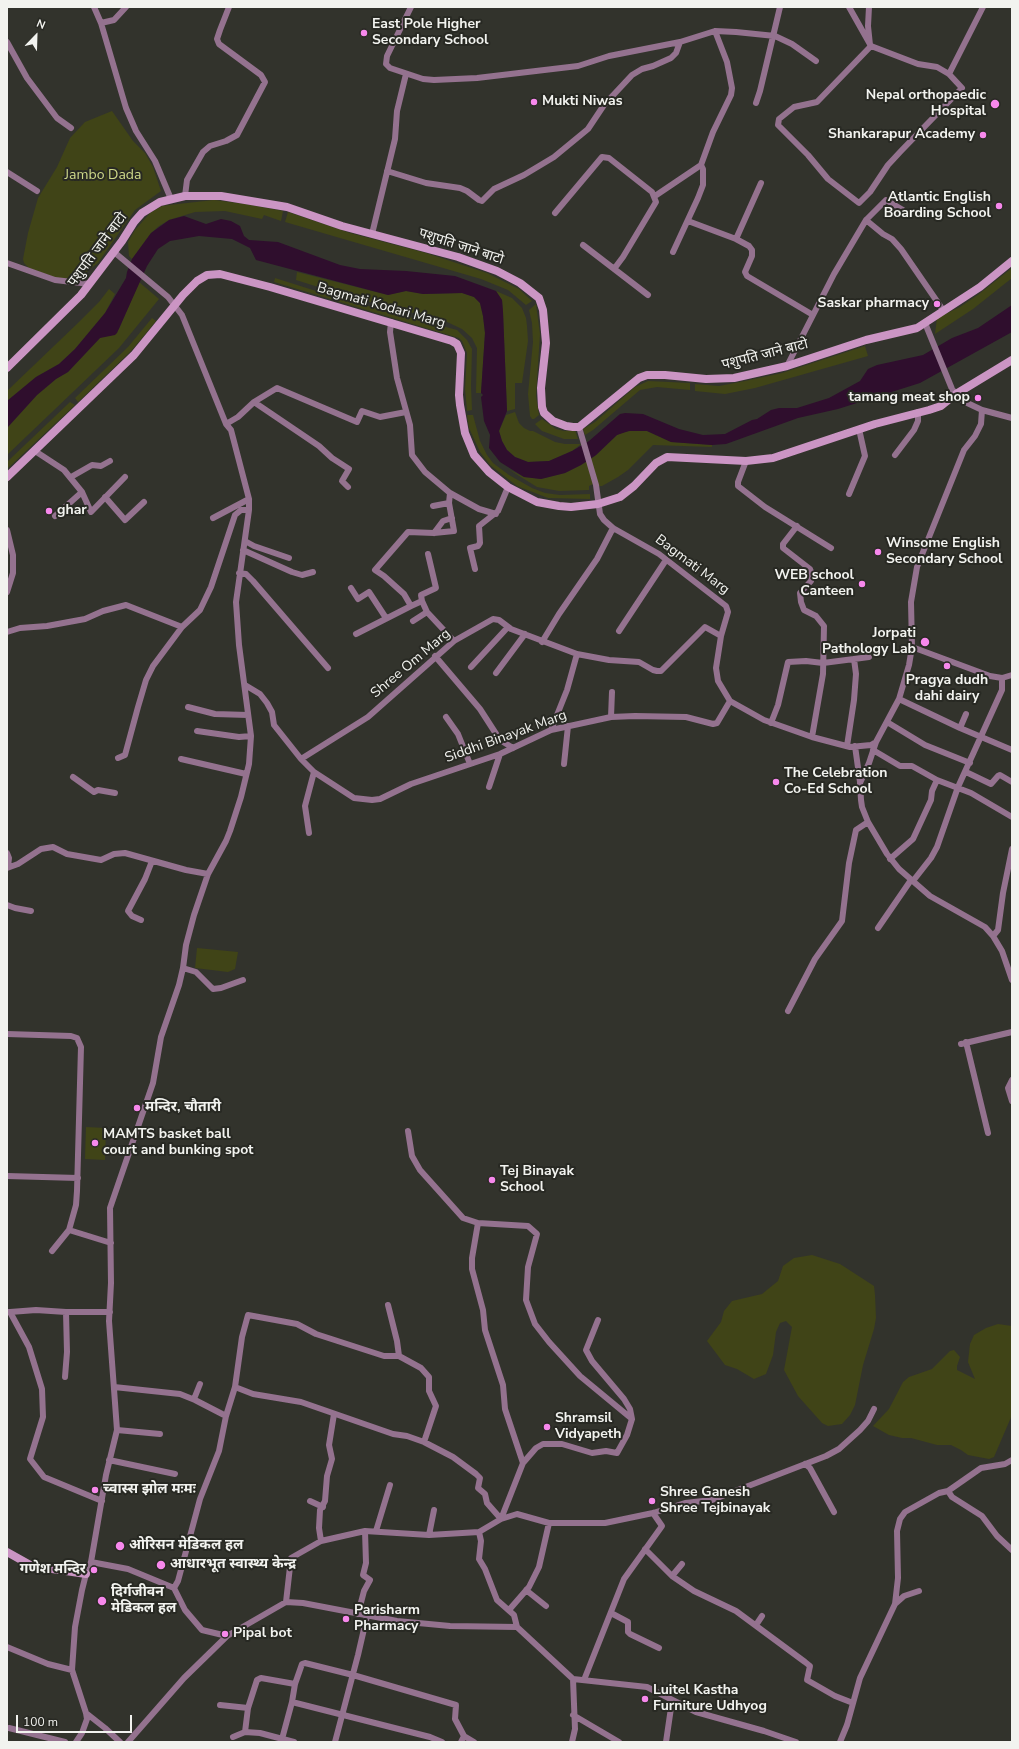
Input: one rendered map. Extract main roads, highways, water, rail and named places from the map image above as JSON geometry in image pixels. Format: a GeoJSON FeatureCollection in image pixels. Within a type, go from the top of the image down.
{"type":"FeatureCollection","features":[{"type":"Feature","properties":{"kind":"main road","name":"पशुपति जाने बाटो"},"geometry":{"type":"LineString","coordinates":[[7,368],[71,306],[90,284],[142,213],[160,202],[171,198],[185,196],[221,196],[287,207],[372,234],[458,257],[482,265],[510,278],[539,298],[543,310],[546,343],[540,388],[544,414],[559,424],[579,426],[639,378],[647,375],[722,379],[788,366],[866,340],[917,328],[980,287],[1012,261]]}},
{"type":"Feature","properties":{"kind":"main road","name":"Bagmati Kodari Marg"},"geometry":{"type":"LineString","coordinates":[[7,477],[134,355],[175,305],[202,277],[207,274],[220,274],[270,287],[444,337],[457,344],[462,358],[459,395],[468,444],[481,464],[498,480],[533,500],[548,505],[571,507],[610,501],[627,492],[656,463],[667,457],[746,461],[773,458],[859,429],[941,406],[956,394],[1012,360]]}},
{"type":"Feature","properties":{"kind":"main road"},"geometry":{"type":"LineString","coordinates":[[7,1552],[32,1566],[86,1574]]}},
{"type":"Feature","properties":{"kind":"place","name":"East Pole Higher Secondary School"},"geometry":{"type":"Point","coordinates":[364,33]}},
{"type":"Feature","properties":{"kind":"place","name":"Mukti Niwas"},"geometry":{"type":"Point","coordinates":[534,102]}},
{"type":"Feature","properties":{"kind":"place","name":"Nepal orthopaedic Hospital"},"geometry":{"type":"Point","coordinates":[995,104]}},
{"type":"Feature","properties":{"kind":"place","name":"Shankarapur Academy"},"geometry":{"type":"Point","coordinates":[983,135]}},
{"type":"Feature","properties":{"kind":"place","name":"Atlantic English Boarding School"},"geometry":{"type":"Point","coordinates":[999,206]}},
{"type":"Feature","properties":{"kind":"place","name":"Saskar pharmacy"},"geometry":{"type":"Point","coordinates":[937,304]}},
{"type":"Feature","properties":{"kind":"place","name":"tamang meat shop"},"geometry":{"type":"Point","coordinates":[978,398]}},
{"type":"Feature","properties":{"kind":"place","name":"ghar"},"geometry":{"type":"Point","coordinates":[49,511]}},
{"type":"Feature","properties":{"kind":"place","name":"Winsome English Secondary School"},"geometry":{"type":"Point","coordinates":[878,552]}},
{"type":"Feature","properties":{"kind":"place","name":"WEB school Canteen"},"geometry":{"type":"Point","coordinates":[862,584]}},
{"type":"Feature","properties":{"kind":"place","name":"Jorpati Pathology Lab"},"geometry":{"type":"Point","coordinates":[925,642]}},
{"type":"Feature","properties":{"kind":"place","name":"Pragya dudh dahi dairy"},"geometry":{"type":"Point","coordinates":[947,666]}},
{"type":"Feature","properties":{"kind":"place","name":"The Celebration Co-Ed School"},"geometry":{"type":"Point","coordinates":[776,782]}},
{"type":"Feature","properties":{"kind":"place","name":"मन्दिर, चौतारी"},"geometry":{"type":"Point","coordinates":[137,1108]}},
{"type":"Feature","properties":{"kind":"place","name":"MAMTS basket ball court and bunking spot"},"geometry":{"type":"Point","coordinates":[95,1143]}},
{"type":"Feature","properties":{"kind":"place","name":"Tej Binayak School"},"geometry":{"type":"Point","coordinates":[492,1180]}},
{"type":"Feature","properties":{"kind":"place","name":"Shramsil Vidyapeth"},"geometry":{"type":"Point","coordinates":[547,1427]}},
{"type":"Feature","properties":{"kind":"place","name":"च्वास्स झोल मःमः"},"geometry":{"type":"Point","coordinates":[95,1490]}},
{"type":"Feature","properties":{"kind":"place","name":"Shree Ganesh Shree Tejbinayak"},"geometry":{"type":"Point","coordinates":[652,1501]}},
{"type":"Feature","properties":{"kind":"place","name":"ओरिसन मेडिकल हल"},"geometry":{"type":"Point","coordinates":[120,1546]}},
{"type":"Feature","properties":{"kind":"place","name":"आधारभूत स्वास्थ्य केन्द्र"},"geometry":{"type":"Point","coordinates":[161,1565]}},
{"type":"Feature","properties":{"kind":"place","name":"गणेश मन्दिर"},"geometry":{"type":"Point","coordinates":[94,1570]}},
{"type":"Feature","properties":{"kind":"place","name":"दिर्गजीवन मेडिकल हल"},"geometry":{"type":"Point","coordinates":[102,1601]}},
{"type":"Feature","properties":{"kind":"place","name":"Parisharm Pharmacy"},"geometry":{"type":"Point","coordinates":[346,1619]}},
{"type":"Feature","properties":{"kind":"place","name":"Pipal bot"},"geometry":{"type":"Point","coordinates":[225,1634]}},
{"type":"Feature","properties":{"kind":"place","name":"Luitel Kastha Furniture Udhyog"},"geometry":{"type":"Point","coordinates":[645,1699]}},
{"type":"Feature","properties":{"kind":"park label","name":"Jambo Dada"},"geometry":{"type":"Point","coordinates":[103,176]}}]}
